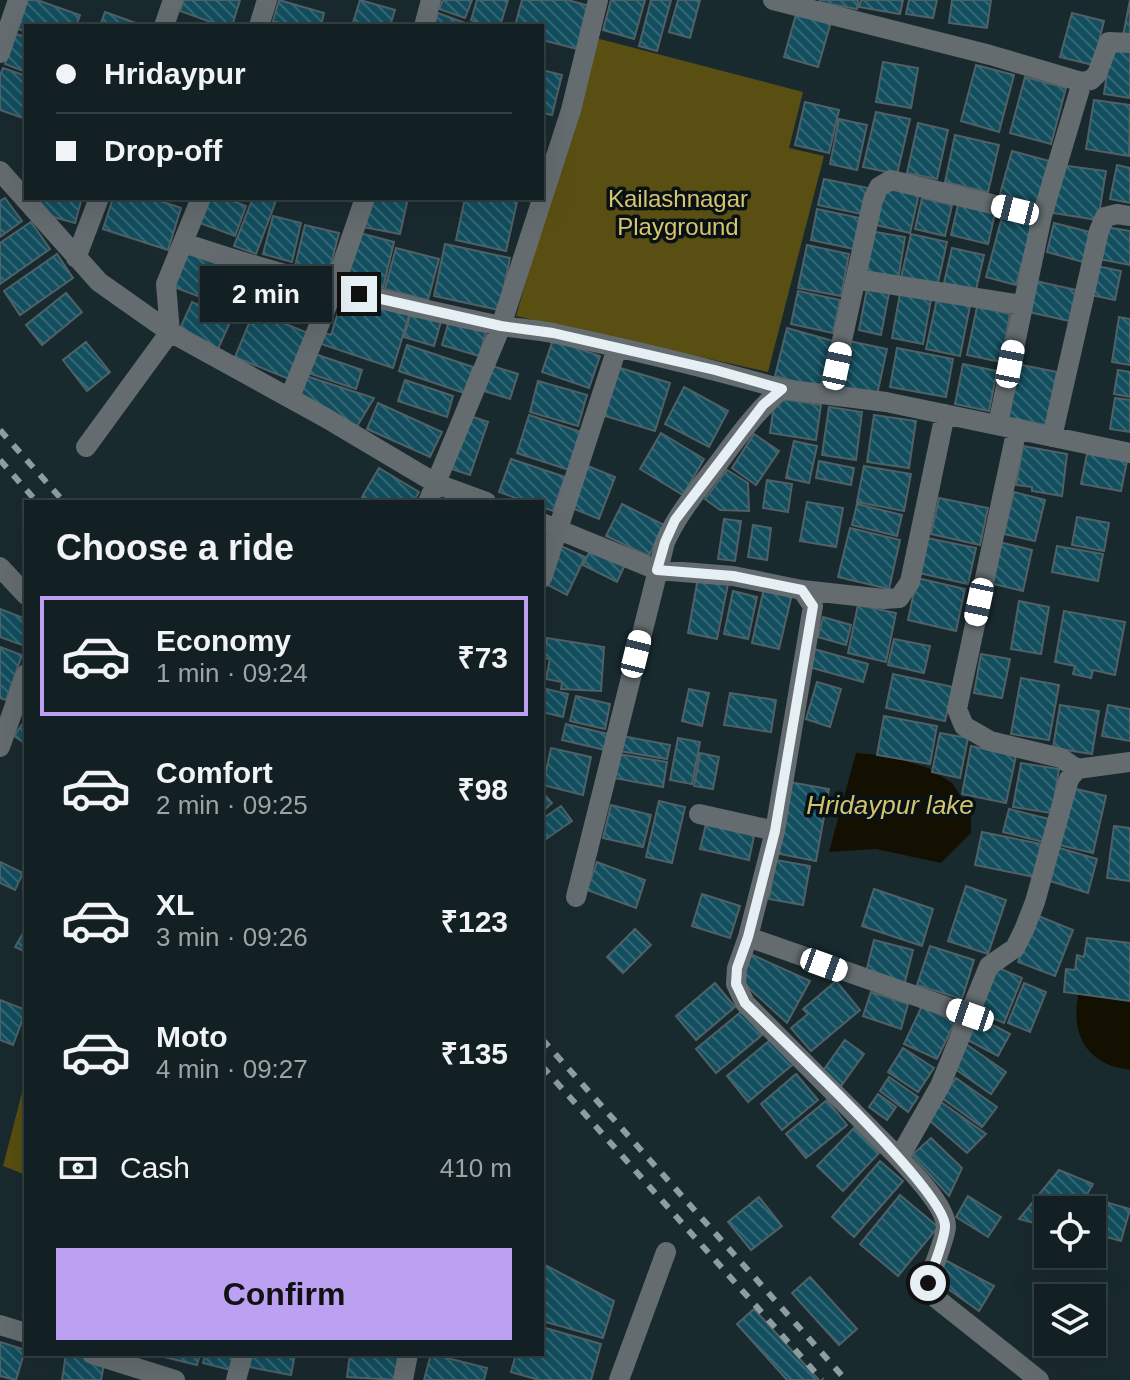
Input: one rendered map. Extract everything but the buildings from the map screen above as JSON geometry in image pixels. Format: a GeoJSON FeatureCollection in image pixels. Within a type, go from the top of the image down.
{"type":"FeatureCollection","features":[{"type":"Feature","properties":{"kind":"street"},"geometry":{"type":"LineString","coordinates":[[0,53],[18,0]]}},
{"type":"Feature","properties":{"kind":"street"},"geometry":{"type":"LineString","coordinates":[[165,24],[173,0]]}},
{"type":"Feature","properties":{"kind":"street"},"geometry":{"type":"LineString","coordinates":[[260,24],[267,0]]}},
{"type":"Feature","properties":{"kind":"street"},"geometry":{"type":"LineString","coordinates":[[425,24],[431,0]]}},
{"type":"Feature","properties":{"kind":"street"},"geometry":{"type":"LineString","coordinates":[[544,193],[571,110],[598,0]]}},
{"type":"Feature","properties":{"kind":"street"},"geometry":{"type":"LineString","coordinates":[[773,0],[990,55],[1082,82],[1091,80],[1097,74],[1109,42],[1130,43]]}},
{"type":"Feature","properties":{"kind":"street"},"geometry":{"type":"LineString","coordinates":[[1082,82],[1042,216],[1022,305],[1008,426],[957,709],[964,726],[990,741],[1061,758],[1077,769],[1130,762]]}},
{"type":"Feature","properties":{"kind":"street"},"geometry":{"type":"LineString","coordinates":[[0,171],[24,198]]}},
{"type":"Feature","properties":{"kind":"street"},"geometry":{"type":"LineString","coordinates":[[830,395],[873,200],[879,187],[891,180],[1042,216]]}},
{"type":"Feature","properties":{"kind":"street"},"geometry":{"type":"LineString","coordinates":[[25,200],[99,282],[170,332],[290,397],[433,493],[474,500]]}},
{"type":"Feature","properties":{"kind":"street"},"geometry":{"type":"LineString","coordinates":[[76,258],[98,200]]}},
{"type":"Feature","properties":{"kind":"street"},"geometry":{"type":"LineString","coordinates":[[86,447],[170,332],[166,284],[200,200]]}},
{"type":"Feature","properties":{"kind":"street"},"geometry":{"type":"LineString","coordinates":[[290,397],[334,288],[364,200]]}},
{"type":"Feature","properties":{"kind":"street"},"geometry":{"type":"LineString","coordinates":[[433,493],[501,326],[542,200]]}},
{"type":"Feature","properties":{"kind":"street"},"geometry":{"type":"LineString","coordinates":[[1052,437],[1099,231],[1105,217],[1117,214],[1130,216]]}},
{"type":"Feature","properties":{"kind":"street"},"geometry":{"type":"LineString","coordinates":[[184,243],[253,267],[334,288],[501,326],[553,333],[715,370],[782,389],[886,402],[1130,453]]}},
{"type":"Feature","properties":{"kind":"street"},"geometry":{"type":"LineString","coordinates":[[856,279],[1022,305]]}},
{"type":"Feature","properties":{"kind":"street"},"geometry":{"type":"LineString","coordinates":[[544,563],[549,525],[617,348]]}},
{"type":"Feature","properties":{"kind":"street"},"geometry":{"type":"LineString","coordinates":[[576,897],[665,542],[675,520],[763,405],[782,389]]}},
{"type":"Feature","properties":{"kind":"street"},"geometry":{"type":"LineString","coordinates":[[549,525],[657,570],[733,576],[802,590],[899,598],[910,582],[945,414]]}},
{"type":"Feature","properties":{"kind":"street"},"geometry":{"type":"LineString","coordinates":[[0,567],[24,593]]}},
{"type":"Feature","properties":{"kind":"street"},"geometry":{"type":"LineString","coordinates":[[802,590],[813,606],[775,831],[736,984],[745,1003],[899,1158],[941,1211],[946,1227],[928,1283],[937,1299],[1039,1380]]}},
{"type":"Feature","properties":{"kind":"street"},"geometry":{"type":"LineString","coordinates":[[0,747],[24,680]]}},
{"type":"Feature","properties":{"kind":"street"},"geometry":{"type":"LineString","coordinates":[[899,1158],[940,1086],[989,966],[1015,948],[1024,930],[1035,902],[1069,779],[1077,769]]}},
{"type":"Feature","properties":{"kind":"street"},"geometry":{"type":"LineString","coordinates":[[699,814],[775,831]]}},
{"type":"Feature","properties":{"kind":"street"},"geometry":{"type":"LineString","coordinates":[[748,937],[970,1015]]}},
{"type":"Feature","properties":{"kind":"street"},"geometry":{"type":"LineString","coordinates":[[619,1380],[666,1252]]}},
{"type":"Feature","properties":{"kind":"street"},"geometry":{"type":"LineString","coordinates":[[0,1325],[24,1332]]}},
{"type":"Feature","properties":{"kind":"street"},"geometry":{"type":"LineString","coordinates":[[98,1356],[175,1380]]}},
{"type":"Feature","properties":{"kind":"street"},"geometry":{"type":"LineString","coordinates":[[236,1380],[242,1356]]}},
{"type":"Feature","properties":{"kind":"street"},"geometry":{"type":"LineString","coordinates":[[403,1380],[408,1356]]}},
{"type":"Feature","properties":{"kind":"green space","name":"Kailashnagar Playground"},"geometry":{"type":"Polygon","coordinates":[[[596,38],[803,92],[789,148],[824,156],[768,372],[516,316],[596,38]]]}},
{"type":"Feature","properties":{"kind":"green space"},"geometry":{"type":"Polygon","coordinates":[[[24,1085],[24,1174],[3,1166],[24,1085]]]}},
{"type":"Feature","properties":{"kind":"water","name":"Hridaypur lake"},"geometry":{"type":"Polygon","coordinates":[[[856,753],[890,756],[928,768],[952,783],[971,811],[971,833],[941,863],[876,849],[829,852],[856,753]]]}},
{"type":"Feature","properties":{"kind":"water"},"geometry":{"type":"Polygon","coordinates":[[[1085,967],[1130,978],[1130,1070],[1108,1064],[1084,1044],[1079,1032],[1077,1007],[1085,967]]]}},
{"type":"Feature","properties":{"kind":"railway"},"geometry":{"type":"LineString","coordinates":[[0,430],[62,500]]}},
{"type":"Feature","properties":{"kind":"railway"},"geometry":{"type":"LineString","coordinates":[[0,460],[35,500]]}},
{"type":"Feature","properties":{"kind":"railway"},"geometry":{"type":"LineString","coordinates":[[544,1041],[846,1380]]}},
{"type":"Feature","properties":{"kind":"railway"},"geometry":{"type":"LineString","coordinates":[[544,1068],[822,1380]]}},
{"type":"Feature","properties":{"kind":"route"},"geometry":{"type":"LineString","coordinates":[[359,294],[501,326],[553,333],[715,370],[782,389],[763,405],[675,520],[657,570],[733,576],[802,590],[813,606],[775,831],[737,968],[736,984],[745,1003],[848,1105],[928,1191],[941,1211],[946,1227],[928,1283]]}}]}
